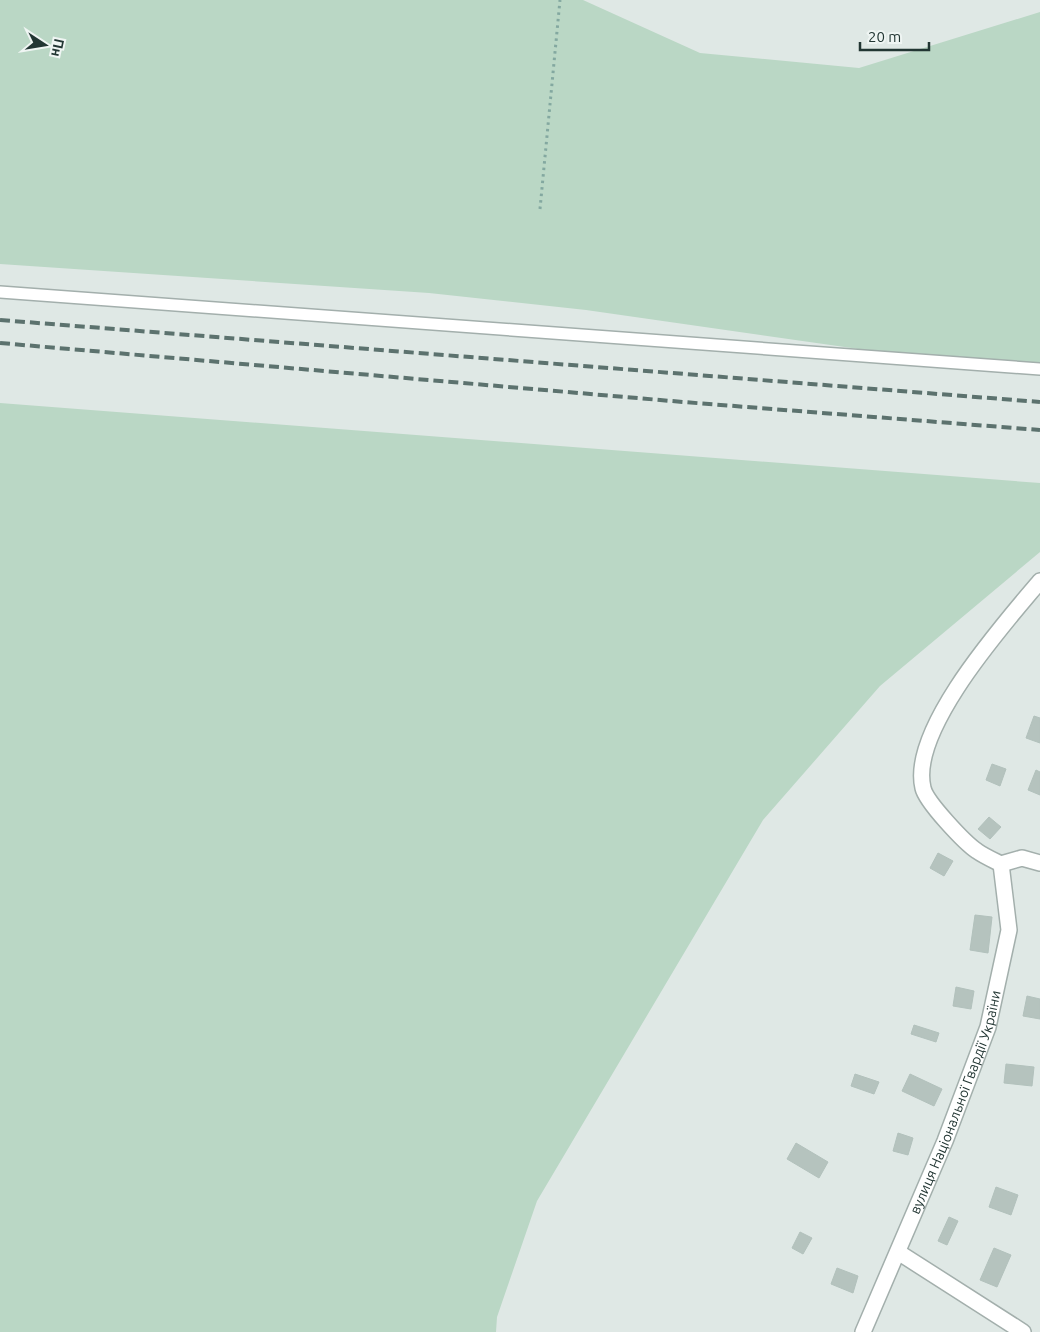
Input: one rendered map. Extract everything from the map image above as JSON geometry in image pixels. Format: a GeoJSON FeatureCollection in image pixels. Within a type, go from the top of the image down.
{"type":"FeatureCollection","features":[{"type":"Feature","properties":{"kind":"street"},"geometry":{"type":"LineString","coordinates":[[1040,581],[996,633],[947,702],[926,748],[921,771],[924,790],[937,812],[977,851],[1001,864],[1022,858],[1040,863]]}},
{"type":"Feature","properties":{"kind":"street","name":"вулиця Національної Гвардії України"},"geometry":{"type":"LineString","coordinates":[[863,1332],[945,1141],[988,1027],[1010,930],[1001,864]]}},
{"type":"Feature","properties":{"kind":"street"},"geometry":{"type":"LineString","coordinates":[[898,1252],[1022,1332]]}},
{"type":"Feature","properties":{"kind":"lane"},"geometry":{"type":"LineString","coordinates":[[0,292],[1040,369]]}},
{"type":"Feature","properties":{"kind":"path"},"geometry":{"type":"LineString","coordinates":[[540,209],[560,0]]}},
{"type":"Feature","properties":{"kind":"green space"},"geometry":{"type":"Polygon","coordinates":[[[0,0],[583,0],[700,53],[859,68],[1040,12],[1040,364],[957,363],[586,310],[429,293],[0,264],[0,0]]]}},
{"type":"Feature","properties":{"kind":"green space"},"geometry":{"type":"Polygon","coordinates":[[[0,403],[1040,483],[1040,552],[880,686],[763,820],[537,1201],[497,1317],[496,1332],[0,1332],[0,403]]]}},
{"type":"Feature","properties":{"kind":"building"},"geometry":{"type":"Polygon","coordinates":[[[1034,716],[1040,718],[1040,743],[1026,738],[1034,716]]]}},
{"type":"Feature","properties":{"kind":"building"},"geometry":{"type":"Polygon","coordinates":[[[992,764],[1006,769],[1000,786],[986,780],[992,764]]]}},
{"type":"Feature","properties":{"kind":"building"},"geometry":{"type":"Polygon","coordinates":[[[1036,770],[1040,772],[1040,795],[1028,790],[1036,770]]]}},
{"type":"Feature","properties":{"kind":"building"},"geometry":{"type":"Polygon","coordinates":[[[989,817],[1001,827],[990,839],[978,829],[989,817]]]}},
{"type":"Feature","properties":{"kind":"building"},"geometry":{"type":"Polygon","coordinates":[[[938,853],[953,861],[944,876],[930,868],[938,853]]]}},
{"type":"Feature","properties":{"kind":"building"},"geometry":{"type":"Polygon","coordinates":[[[975,915],[992,917],[988,953],[970,950],[975,915]]]}},
{"type":"Feature","properties":{"kind":"building"},"geometry":{"type":"Polygon","coordinates":[[[956,987],[974,991],[971,1009],[953,1006],[956,987]]]}},
{"type":"Feature","properties":{"kind":"building"},"geometry":{"type":"Polygon","coordinates":[[[1027,996],[1040,999],[1040,1019],[1023,1016],[1027,996]]]}},
{"type":"Feature","properties":{"kind":"building"},"geometry":{"type":"Polygon","coordinates":[[[914,1025],[939,1033],[936,1042],[911,1034],[914,1025]]]}},
{"type":"Feature","properties":{"kind":"building"},"geometry":{"type":"Polygon","coordinates":[[[1006,1064],[1034,1067],[1032,1086],[1004,1083],[1006,1064]]]}},
{"type":"Feature","properties":{"kind":"building"},"geometry":{"type":"Polygon","coordinates":[[[855,1074],[879,1082],[874,1094],[851,1086],[855,1074]]]}},
{"type":"Feature","properties":{"kind":"building"},"geometry":{"type":"Polygon","coordinates":[[[910,1074],[942,1089],[934,1106],[902,1091],[910,1074]]]}},
{"type":"Feature","properties":{"kind":"building"},"geometry":{"type":"Polygon","coordinates":[[[898,1133],[913,1138],[908,1155],[893,1151],[898,1133]]]}},
{"type":"Feature","properties":{"kind":"building"},"geometry":{"type":"Polygon","coordinates":[[[796,1143],[828,1162],[819,1178],[787,1159],[796,1143]]]}},
{"type":"Feature","properties":{"kind":"building"},"geometry":{"type":"Polygon","coordinates":[[[996,1187],[1018,1195],[1011,1215],[989,1207],[996,1187]]]}},
{"type":"Feature","properties":{"kind":"building"},"geometry":{"type":"Polygon","coordinates":[[[949,1217],[958,1221],[947,1245],[938,1241],[949,1217]]]}},
{"type":"Feature","properties":{"kind":"building"},"geometry":{"type":"Polygon","coordinates":[[[800,1232],[812,1238],[803,1254],[792,1248],[800,1232]]]}},
{"type":"Feature","properties":{"kind":"building"},"geometry":{"type":"Polygon","coordinates":[[[994,1248],[1011,1255],[997,1287],[980,1280],[994,1248]]]}},
{"type":"Feature","properties":{"kind":"building"},"geometry":{"type":"Polygon","coordinates":[[[837,1268],[858,1276],[853,1293],[831,1284],[837,1268]]]}},
{"type":"Feature","properties":{"kind":"railway"},"geometry":{"type":"LineString","coordinates":[[0,320],[1040,402]]}},
{"type":"Feature","properties":{"kind":"railway"},"geometry":{"type":"LineString","coordinates":[[0,343],[683,402],[1040,430]]}}]}
